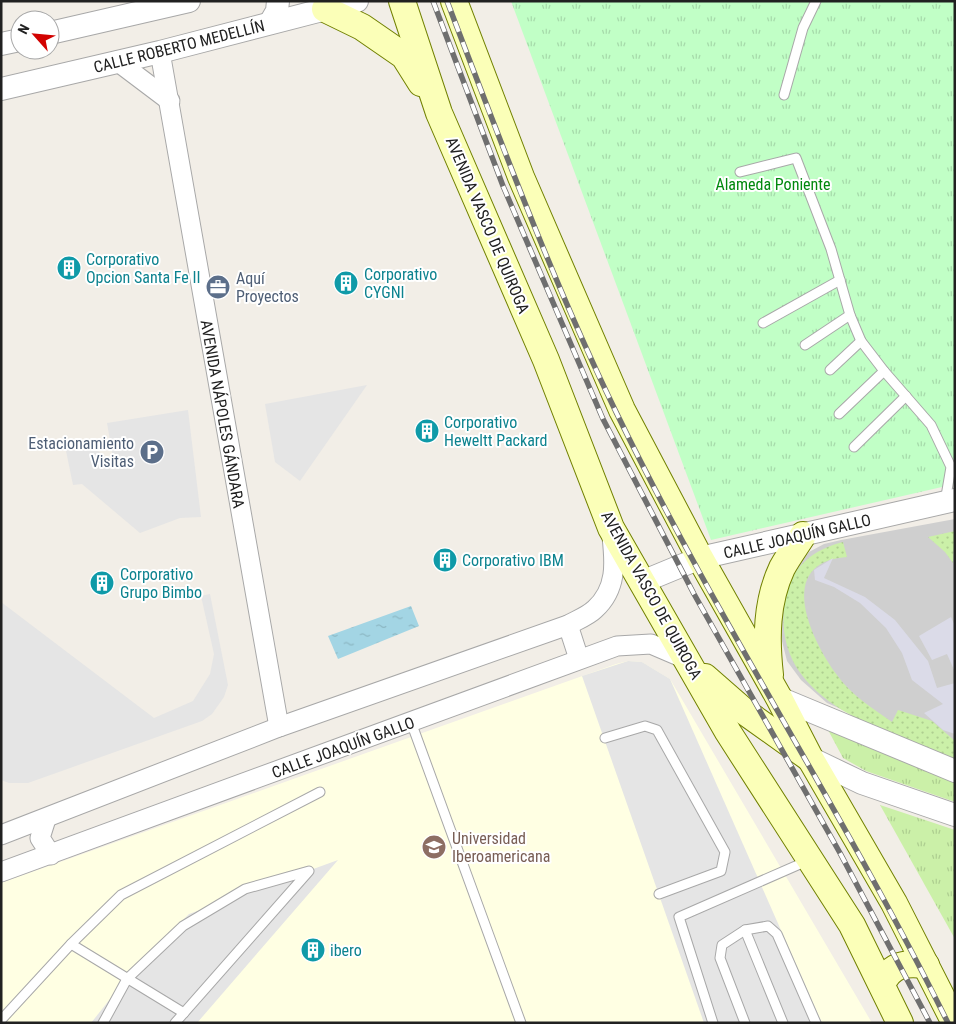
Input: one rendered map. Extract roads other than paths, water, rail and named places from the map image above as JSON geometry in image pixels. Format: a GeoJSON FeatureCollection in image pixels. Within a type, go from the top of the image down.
{"type":"FeatureCollection","features":[{"type":"Feature","properties":{"kind":"main road","name":"AVENIDA VASCO DE QUIROGA"},"geometry":{"type":"LineString","coordinates":[[402,1],[439,113],[546,360],[611,528],[728,732],[852,925],[882,984],[895,1021]]}},
{"type":"Feature","properties":{"kind":"main road"},"geometry":{"type":"LineString","coordinates":[[454,1],[521,177],[622,410],[700,558],[775,690],[810,758],[866,850],[955,1023]]}},
{"type":"Feature","properties":{"kind":"main road"},"geometry":{"type":"LineString","coordinates":[[325,9],[362,27],[404,56],[439,113]]}},
{"type":"Feature","properties":{"kind":"main road"},"geometry":{"type":"LineString","coordinates":[[775,690],[767,641],[768,620],[782,569],[803,535]]}},
{"type":"Feature","properties":{"kind":"main road"},"geometry":{"type":"LineString","coordinates":[[686,659],[745,712],[810,758]]}},
{"type":"Feature","properties":{"kind":"main road"},"geometry":{"type":"LineString","coordinates":[[882,984],[892,968],[899,964],[926,965]]}},
{"type":"Feature","properties":{"kind":"street"},"geometry":{"type":"LineString","coordinates":[[60,31],[189,1]]}},
{"type":"Feature","properties":{"kind":"street"},"geometry":{"type":"LineString","coordinates":[[270,23],[277,11],[278,1]]}},
{"type":"Feature","properties":{"kind":"street","name":"CALLE ROBERTO MEDELLÍN"},"geometry":{"type":"LineString","coordinates":[[1,90],[160,52],[357,1]]}},
{"type":"Feature","properties":{"kind":"street","name":"AVENIDA NÁPOLES GÁNDARA"},"geometry":{"type":"LineString","coordinates":[[160,52],[279,727]]}},
{"type":"Feature","properties":{"kind":"street"},"geometry":{"type":"LineString","coordinates":[[117,62],[170,101]]}},
{"type":"Feature","properties":{"kind":"street","name":"CALLE JOAQUÍN GALLO"},"geometry":{"type":"LineString","coordinates":[[642,582],[700,558],[950,501]]}},
{"type":"Feature","properties":{"kind":"street"},"geometry":{"type":"LineString","coordinates":[[1,835],[279,727],[568,625],[595,610],[613,580],[616,566],[611,528]]}},
{"type":"Feature","properties":{"kind":"street"},"geometry":{"type":"LineString","coordinates":[[568,625],[579,659]]}},
{"type":"Feature","properties":{"kind":"street","name":"CALLE JOAQUÍN GALLO"},"geometry":{"type":"LineString","coordinates":[[1,872],[617,646],[651,644],[686,659]]}},
{"type":"Feature","properties":{"kind":"street"},"geometry":{"type":"LineString","coordinates":[[775,690],[955,771]]}},
{"type":"Feature","properties":{"kind":"street"},"geometry":{"type":"LineString","coordinates":[[810,758],[862,783],[955,815]]}},
{"type":"Feature","properties":{"kind":"street"},"geometry":{"type":"LineString","coordinates":[[46,819],[40,838],[51,855]]}},
{"type":"Feature","properties":{"kind":"lane"},"geometry":{"type":"LineString","coordinates":[[784,96],[803,28],[816,1]]}},
{"type":"Feature","properties":{"kind":"lane"},"geometry":{"type":"LineString","coordinates":[[740,172],[796,158],[831,250],[850,315],[861,341],[884,371],[931,425],[951,467],[950,501]]}},
{"type":"Feature","properties":{"kind":"lane"},"geometry":{"type":"LineString","coordinates":[[763,324],[840,280]]}},
{"type":"Feature","properties":{"kind":"lane"},"geometry":{"type":"LineString","coordinates":[[805,345],[850,315]]}},
{"type":"Feature","properties":{"kind":"lane"},"geometry":{"type":"LineString","coordinates":[[830,370],[861,341]]}},
{"type":"Feature","properties":{"kind":"lane"},"geometry":{"type":"LineString","coordinates":[[838,414],[884,371]]}},
{"type":"Feature","properties":{"kind":"lane"},"geometry":{"type":"LineString","coordinates":[[854,447],[906,396]]}},
{"type":"Feature","properties":{"kind":"lane"},"geometry":{"type":"LineString","coordinates":[[411,722],[521,1023]]}},
{"type":"Feature","properties":{"kind":"lane"},"geometry":{"type":"LineString","coordinates":[[604,738],[645,726],[657,730],[725,852],[721,871],[659,894]]}},
{"type":"Feature","properties":{"kind":"lane"},"geometry":{"type":"LineString","coordinates":[[1,1020],[71,944],[121,894],[320,792]]}},
{"type":"Feature","properties":{"kind":"lane"},"geometry":{"type":"LineString","coordinates":[[713,1023],[679,917],[810,860]]}},
{"type":"Feature","properties":{"kind":"lane"},"geometry":{"type":"LineString","coordinates":[[103,1023],[127,979],[183,926],[245,889],[309,871],[175,1023]]}},
{"type":"Feature","properties":{"kind":"lane"},"geometry":{"type":"LineString","coordinates":[[745,1023],[720,958],[722,945],[744,930],[768,926],[778,934],[816,1023]]}},
{"type":"Feature","properties":{"kind":"lane"},"geometry":{"type":"LineString","coordinates":[[744,930],[783,1023]]}},
{"type":"Feature","properties":{"kind":"lane"},"geometry":{"type":"LineString","coordinates":[[71,944],[184,1013]]}},
{"type":"Feature","properties":{"kind":"water"},"geometry":{"type":"Polygon","coordinates":[[[411,606],[419,626],[338,659],[328,636],[411,606]]]}},
{"type":"Feature","properties":{"kind":"railway"},"geometry":{"type":"LineString","coordinates":[[433,1],[503,186],[603,419],[694,594],[840,853],[930,1023]]}},
{"type":"Feature","properties":{"kind":"railway"},"geometry":{"type":"LineString","coordinates":[[447,1],[549,261],[570,312],[617,414],[697,568],[909,946],[948,1023]]}},
{"type":"Feature","properties":{"kind":"place","name":"Corporativo Opcion Santa Fe II"},"geometry":{"type":"Point","coordinates":[69,268]}},
{"type":"Feature","properties":{"kind":"place","name":"Corporativo CYGNI"},"geometry":{"type":"Point","coordinates":[346,283]}},
{"type":"Feature","properties":{"kind":"place","name":"Aquí Proyectos"},"geometry":{"type":"Point","coordinates":[218,287]}},
{"type":"Feature","properties":{"kind":"place","name":"Corporativo Heweltt Packard"},"geometry":{"type":"Point","coordinates":[427,431]}},
{"type":"Feature","properties":{"kind":"place","name":"Estacionamiento Visitas"},"geometry":{"type":"Point","coordinates":[152,452]}},
{"type":"Feature","properties":{"kind":"place","name":"Corporativo IBM"},"geometry":{"type":"Point","coordinates":[445,560]}},
{"type":"Feature","properties":{"kind":"place","name":"Corporativo Grupo Bimbo"},"geometry":{"type":"Point","coordinates":[102,583]}},
{"type":"Feature","properties":{"kind":"place","name":"Universidad Iberoamericana"},"geometry":{"type":"Point","coordinates":[434,847]}},
{"type":"Feature","properties":{"kind":"place","name":"ibero"},"geometry":{"type":"Point","coordinates":[313,950]}},
{"type":"Feature","properties":{"kind":"park label","name":"Alameda Poniente"},"geometry":{"type":"Point","coordinates":[773,184]}}]}
